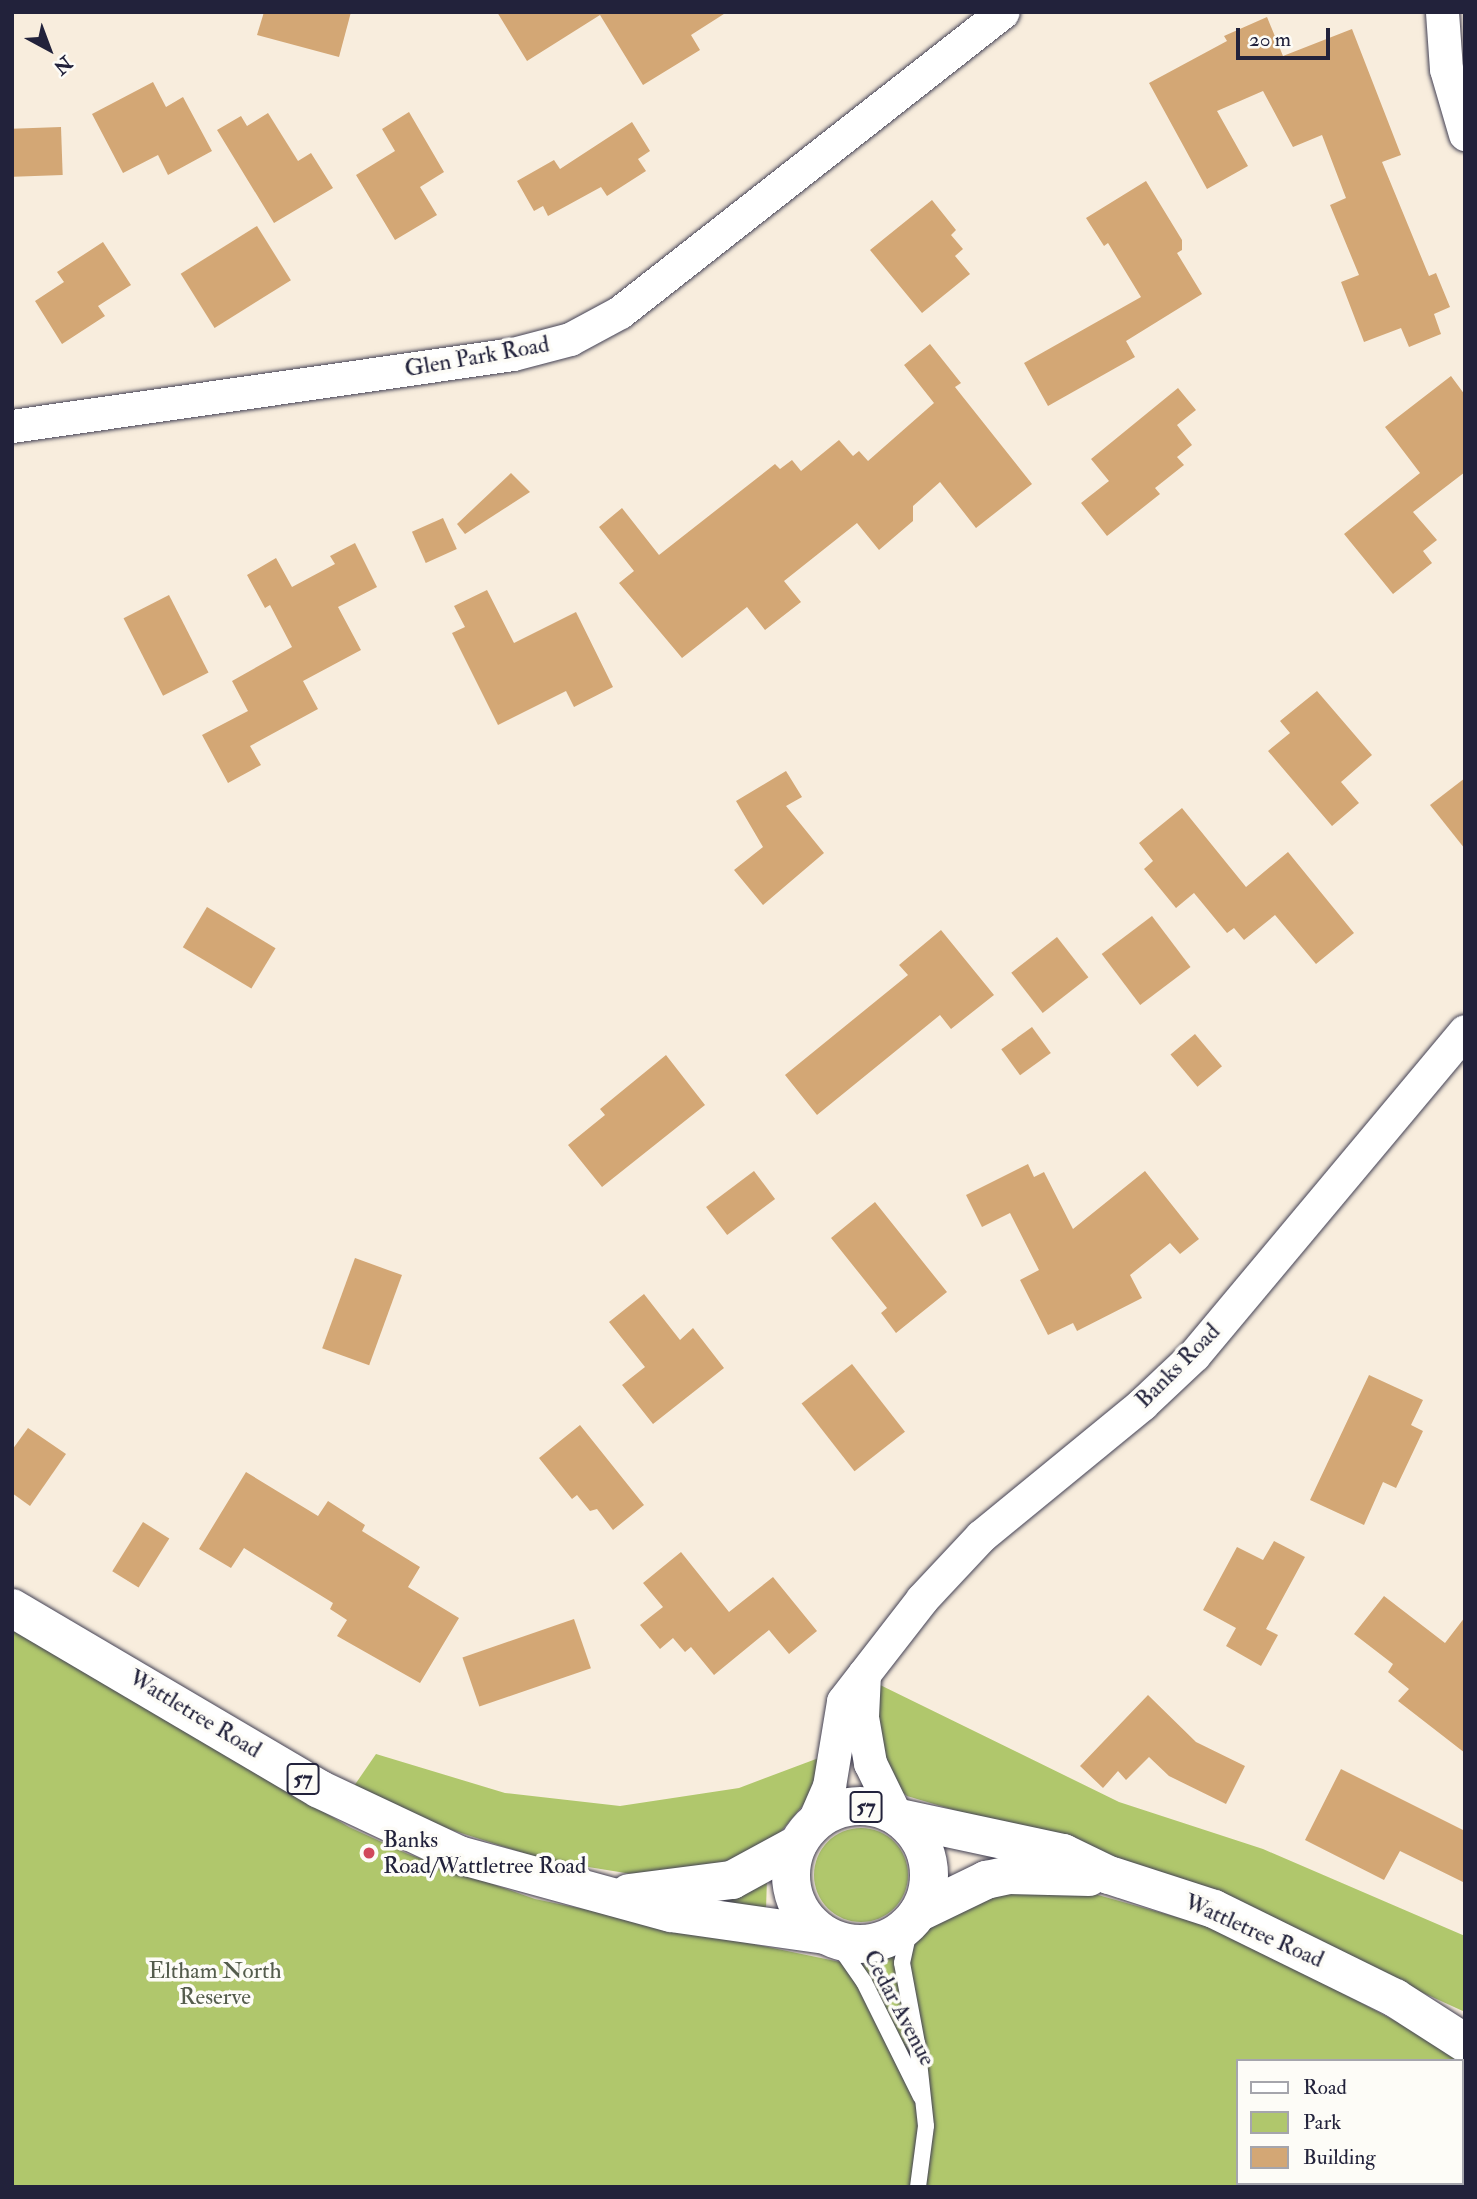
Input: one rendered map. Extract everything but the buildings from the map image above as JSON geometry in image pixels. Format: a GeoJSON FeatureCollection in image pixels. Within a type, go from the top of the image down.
{"type":"FeatureCollection","features":[{"type":"Feature","properties":{"kind":"main road","name":"Wattletree Road"},"geometry":{"type":"LineString","coordinates":[[12,1608],[319,1788],[415,1838],[502,1869],[617,1895],[705,1920],[829,1937]]}},
{"type":"Feature","properties":{"kind":"main road","name":"57"},"geometry":{"type":"LineString","coordinates":[[805,1835],[830,1812],[852,1806],[875,1807],[898,1817],[923,1845],[928,1862],[929,1880],[914,1917],[875,1942],[829,1937]]}},
{"type":"Feature","properties":{"kind":"main road","name":"Wattletree Road"},"geometry":{"type":"LineString","coordinates":[[898,1817],[1063,1853],[1109,1875],[1214,1909],[1395,1998],[1465,2043]]}},
{"type":"Feature","properties":{"kind":"main road","name":"Wattletree Road"},"geometry":{"type":"LineString","coordinates":[[617,1895],[732,1881],[805,1835]]}},
{"type":"Feature","properties":{"kind":"main road"},"geometry":{"type":"LineString","coordinates":[[805,1835],[791,1884],[797,1905],[829,1937]]}},
{"type":"Feature","properties":{"kind":"main road","name":"Wattletree Road"},"geometry":{"type":"LineString","coordinates":[[914,1917],[986,1880],[1009,1875],[1109,1875]]}},
{"type":"Feature","properties":{"kind":"main road","name":"Wattletree Road"},"geometry":{"type":"LineString","coordinates":[[1395,1998],[1465,2021]]}},
{"type":"Feature","properties":{"kind":"street","name":"Glen Park Road"},"geometry":{"type":"LineString","coordinates":[[12,426],[513,354],[570,339],[620,312],[1002,12]]}},
{"type":"Feature","properties":{"kind":"street"},"geometry":{"type":"LineString","coordinates":[[1442,12],[1446,69],[1465,134]]}},
{"type":"Feature","properties":{"kind":"street","name":"Banks Road"},"geometry":{"type":"LineString","coordinates":[[805,1835],[829,1786],[843,1701],[928,1592],[981,1536],[1142,1404],[1194,1354],[1465,1031]]}},
{"type":"Feature","properties":{"kind":"street"},"geometry":{"type":"LineString","coordinates":[[864,1674],[862,1717],[870,1763],[898,1817]]}},
{"type":"Feature","properties":{"kind":"lane","name":"Cedar Avenue"},"geometry":{"type":"LineString","coordinates":[[914,1917],[902,1976],[917,2043],[922,2099],[925,2150],[918,2187]]}},
{"type":"Feature","properties":{"kind":"lane","name":"Cedar Avenue"},"geometry":{"type":"LineString","coordinates":[[829,1937],[864,1982],[922,2099]]}},
{"type":"Feature","properties":{"kind":"green space","name":"Eltham North Reserve"},"geometry":{"type":"Polygon","coordinates":[[[12,1626],[349,1827],[408,1854],[535,1899],[845,1963],[898,1955],[936,1921],[1001,1890],[1091,1893],[1226,1931],[1465,2058],[1465,2187],[12,2187],[12,1626]]]}},
{"type":"Feature","properties":{"kind":"green space"},"geometry":{"type":"Polygon","coordinates":[[[874,1682],[1119,1802],[1263,1849],[1465,1936],[1465,2012],[1152,1869],[907,1796],[887,1779],[874,1682]]]}},
{"type":"Feature","properties":{"kind":"green space"},"geometry":{"type":"Polygon","coordinates":[[[376,1754],[505,1793],[620,1806],[739,1788],[824,1756],[804,1804],[773,1841],[744,1862],[644,1876],[545,1860],[433,1824],[354,1786],[376,1754]]]}},
{"type":"Feature","properties":{"kind":"green space"},"geometry":{"type":"Polygon","coordinates":[[[861,1828],[879,1832],[894,1842],[904,1857],[908,1875],[904,1893],[894,1908],[879,1918],[861,1922],[843,1918],[828,1908],[818,1893],[814,1875],[818,1857],[828,1842],[843,1832],[861,1828]]]}},
{"type":"Feature","properties":{"kind":"green space"},"geometry":{"type":"Polygon","coordinates":[[[767,1877],[766,1909],[684,1900],[767,1877]]]}},
{"type":"Feature","properties":{"kind":"place","name":"Banks Road/Wattletree Road"},"geometry":{"type":"Point","coordinates":[369,1853]}}]}
